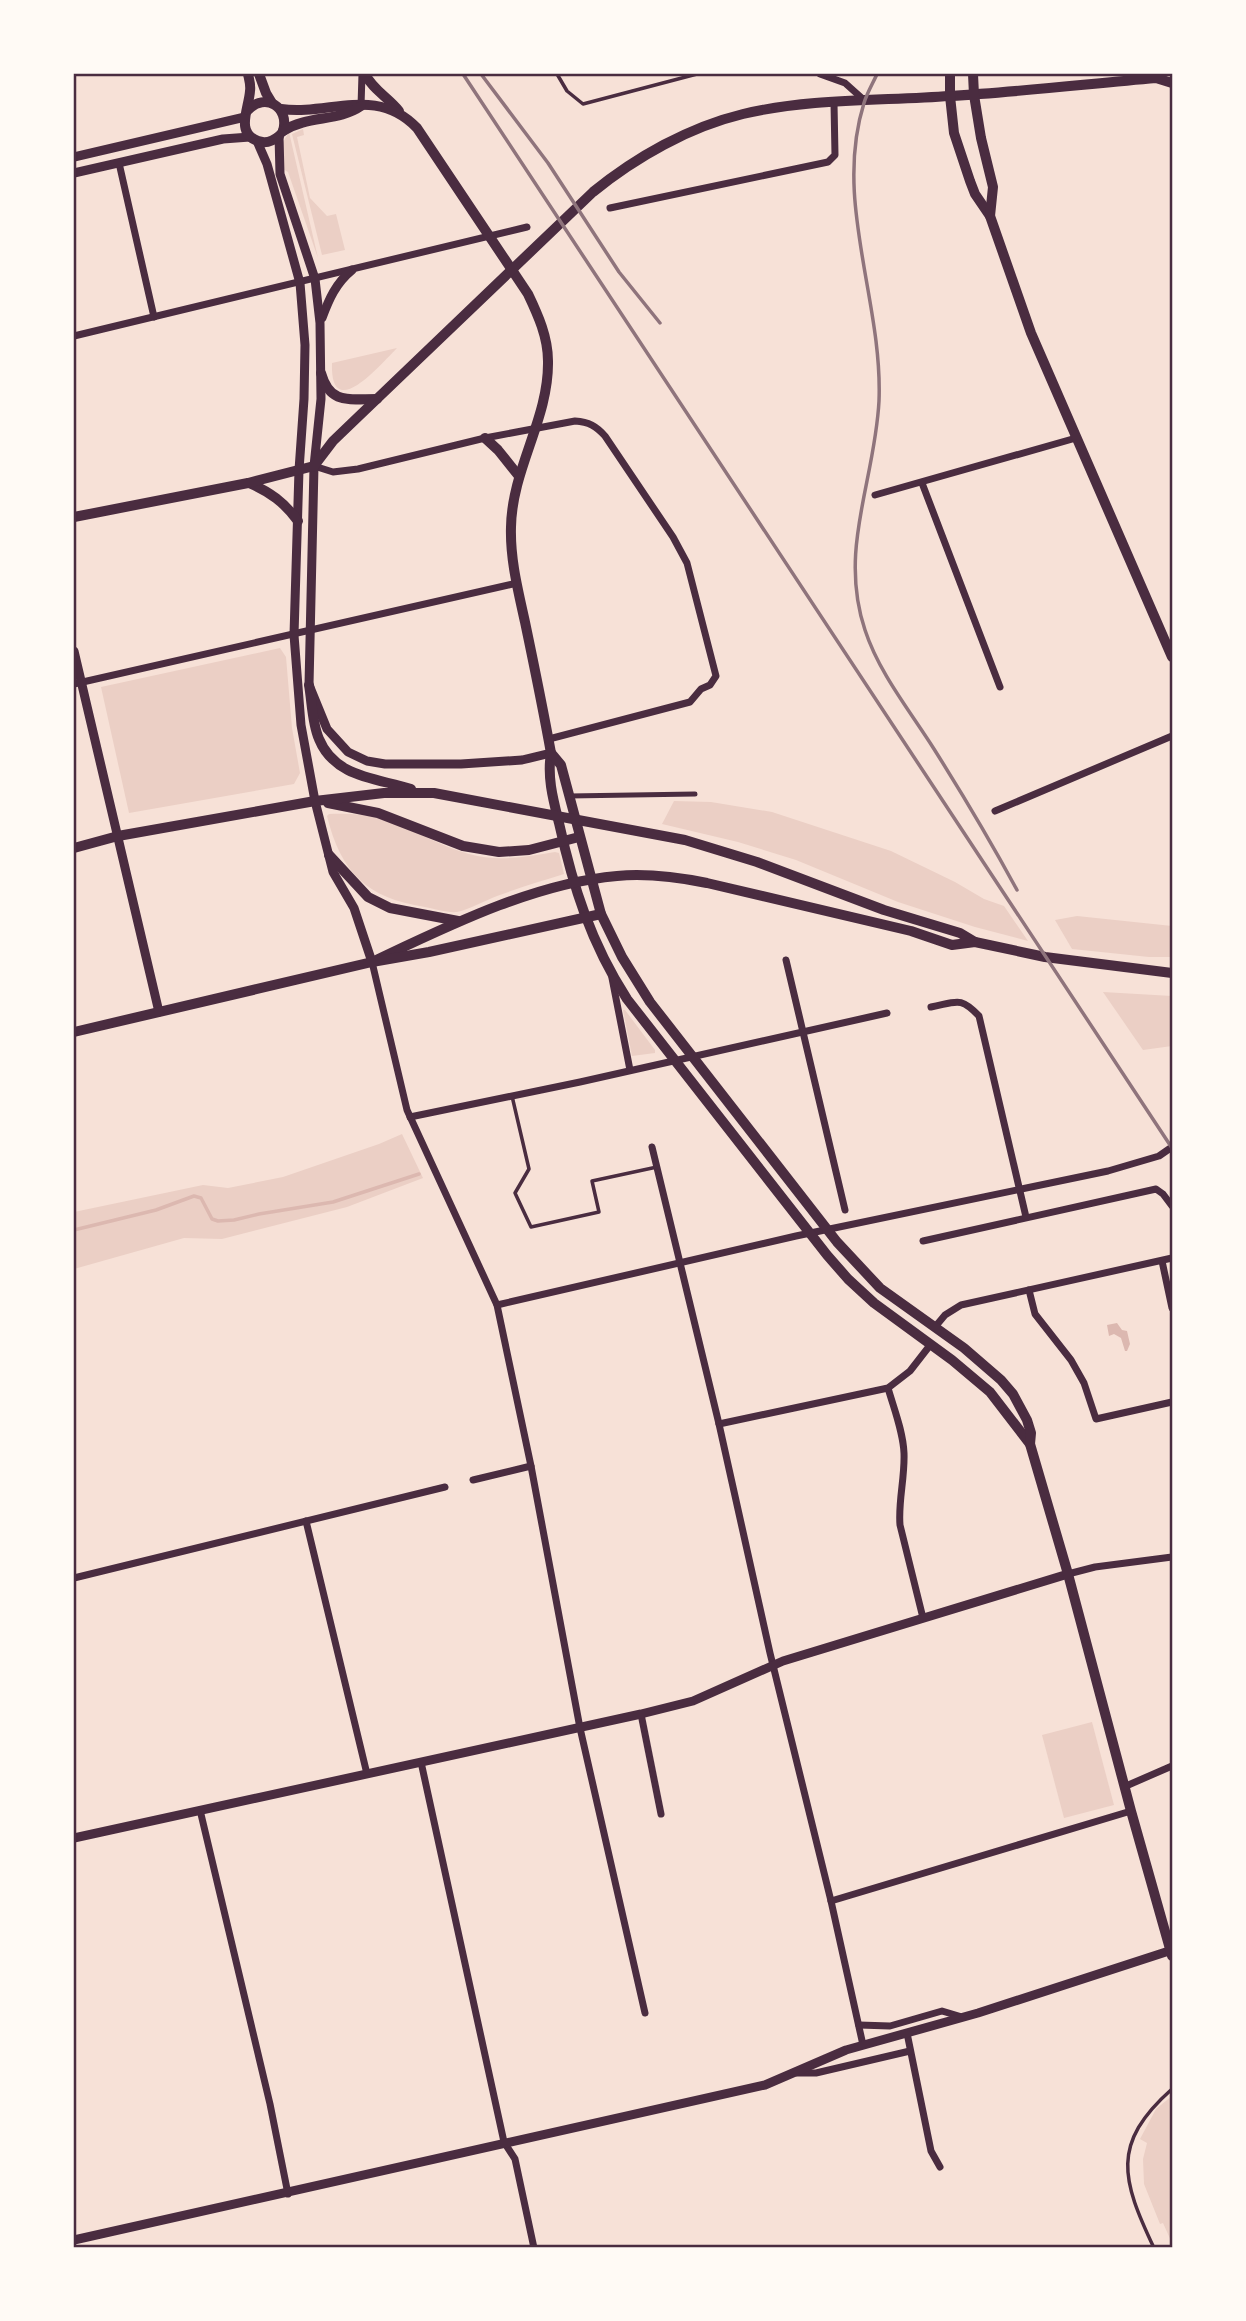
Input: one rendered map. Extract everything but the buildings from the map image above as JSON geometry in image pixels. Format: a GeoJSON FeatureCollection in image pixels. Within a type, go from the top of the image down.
{"type":"FeatureCollection","features":[{"type":"Feature","properties":{"kind":"main road"},"geometry":{"type":"LineString","coordinates":[[248,74],[250,91],[245,128],[254,139],[268,142],[301,122],[346,115],[361,106]]}},
{"type":"Feature","properties":{"kind":"main road"},"geometry":{"type":"LineString","coordinates":[[259,74],[265,93],[285,118],[281,134]]}},
{"type":"Feature","properties":{"kind":"main road"},"geometry":{"type":"LineString","coordinates":[[363,74],[416,128],[528,294],[540,319],[548,359],[546,393],[536,429],[518,475],[512,504],[512,549],[549,738],[551,753],[548,769],[562,841],[584,918],[611,974],[627,999],[848,1279],[874,1303],[931,1344],[990,1392],[1030,1444],[1172,1952]]}},
{"type":"Feature","properties":{"kind":"main road"},"geometry":{"type":"LineString","coordinates":[[950,74],[954,132],[975,194],[990,216],[1031,333],[1172,657]]}},
{"type":"Feature","properties":{"kind":"main road"},"geometry":{"type":"LineString","coordinates":[[973,74],[981,138],[993,187],[990,216]]}},
{"type":"Feature","properties":{"kind":"main road"},"geometry":{"type":"LineString","coordinates":[[74,517],[248,483],[314,466],[333,442],[593,192],[610,178],[683,136],[741,115],[794,106],[950,96],[1160,76],[1172,83]]}},
{"type":"Feature","properties":{"kind":"main road"},"geometry":{"type":"LineString","coordinates":[[246,114],[256,103],[300,110],[344,104],[385,108],[404,117]]}},
{"type":"Feature","properties":{"kind":"main road"},"geometry":{"type":"LineString","coordinates":[[321,373],[324,385],[336,397],[377,399]]}},
{"type":"Feature","properties":{"kind":"main road"},"geometry":{"type":"LineString","coordinates":[[485,438],[518,475]]}},
{"type":"Feature","properties":{"kind":"main road"},"geometry":{"type":"LineString","coordinates":[[248,483],[268,491],[286,505],[298,521]]}},
{"type":"Feature","properties":{"kind":"main road"},"geometry":{"type":"LineString","coordinates":[[309,685],[319,739],[337,765],[354,775],[421,792],[685,840],[757,862],[884,910],[960,933],[978,943]]}},
{"type":"Feature","properties":{"kind":"main road"},"geometry":{"type":"LineString","coordinates":[[551,753],[561,765],[601,915],[639,985],[826,1229],[880,1288],[984,1363],[1013,1394],[1027,1420],[1031,1433],[1030,1444]]}},
{"type":"Feature","properties":{"kind":"main road"},"geometry":{"type":"LineString","coordinates":[[74,848],[118,835],[315,801],[384,793],[421,792]]}},
{"type":"Feature","properties":{"kind":"main road"},"geometry":{"type":"LineString","coordinates":[[315,801],[379,813],[463,846],[499,852],[529,850],[579,837]]}},
{"type":"Feature","properties":{"kind":"main road"},"geometry":{"type":"LineString","coordinates":[[329,855],[368,897],[390,908],[458,921]]}},
{"type":"Feature","properties":{"kind":"main road"},"geometry":{"type":"LineString","coordinates":[[372,962],[458,921],[546,890],[616,876],[676,877],[911,931],[951,945],[978,943],[1045,957],[1172,973]]}},
{"type":"Feature","properties":{"kind":"main road"},"geometry":{"type":"LineString","coordinates":[[74,1032],[372,962],[601,915]]}},
{"type":"Feature","properties":{"kind":"street"},"geometry":{"type":"LineString","coordinates":[[361,106],[363,74]]}},
{"type":"Feature","properties":{"kind":"street"},"geometry":{"type":"LineString","coordinates":[[820,74],[845,83],[864,101]]}},
{"type":"Feature","properties":{"kind":"street"},"geometry":{"type":"LineString","coordinates":[[610,208],[828,162],[835,155],[834,103]]}},
{"type":"Feature","properties":{"kind":"street"},"geometry":{"type":"LineString","coordinates":[[74,157],[246,114]]}},
{"type":"Feature","properties":{"kind":"street"},"geometry":{"type":"LineString","coordinates":[[281,134],[280,174],[315,279],[320,323],[321,399],[314,466],[309,685],[327,729],[348,752],[367,761],[385,764],[461,764],[522,760],[551,753]]}},
{"type":"Feature","properties":{"kind":"street"},"geometry":{"type":"LineString","coordinates":[[74,173],[223,139],[254,139],[267,164],[300,283],[304,399],[294,635],[301,724],[315,801],[333,872],[359,920],[372,962],[410,1117],[498,1305],[580,1728],[645,2013]]}},
{"type":"Feature","properties":{"kind":"street"},"geometry":{"type":"LineString","coordinates":[[119,163],[154,317]]}},
{"type":"Feature","properties":{"kind":"street"},"geometry":{"type":"LineString","coordinates":[[74,336],[527,227]]}},
{"type":"Feature","properties":{"kind":"street"},"geometry":{"type":"LineString","coordinates":[[320,323],[340,280],[352,270]]}},
{"type":"Feature","properties":{"kind":"street"},"geometry":{"type":"LineString","coordinates":[[314,466],[333,472],[350,470],[485,438],[575,421],[597,427],[605,436],[673,537],[687,563],[716,671],[714,680],[701,689],[690,702],[549,738]]}},
{"type":"Feature","properties":{"kind":"street"},"geometry":{"type":"LineString","coordinates":[[875,495],[1076,438]]}},
{"type":"Feature","properties":{"kind":"street"},"geometry":{"type":"LineString","coordinates":[[922,483],[1000,687]]}},
{"type":"Feature","properties":{"kind":"street"},"geometry":{"type":"LineString","coordinates":[[77,683],[517,583]]}},
{"type":"Feature","properties":{"kind":"street"},"geometry":{"type":"LineString","coordinates":[[74,651],[77,683],[118,835],[159,1012]]}},
{"type":"Feature","properties":{"kind":"street"},"geometry":{"type":"LineString","coordinates":[[995,811],[1172,736]]}},
{"type":"Feature","properties":{"kind":"street"},"geometry":{"type":"LineString","coordinates":[[569,796],[695,794]]}},
{"type":"Feature","properties":{"kind":"street"},"geometry":{"type":"LineString","coordinates":[[786,960],[845,1210]]}},
{"type":"Feature","properties":{"kind":"street"},"geometry":{"type":"LineString","coordinates":[[611,974],[630,1070]]}},
{"type":"Feature","properties":{"kind":"street"},"geometry":{"type":"LineString","coordinates":[[931,1007],[956,1002],[967,1003],[979,1016],[1026,1217]]}},
{"type":"Feature","properties":{"kind":"street"},"geometry":{"type":"LineString","coordinates":[[410,1117],[887,1013]]}},
{"type":"Feature","properties":{"kind":"street"},"geometry":{"type":"LineString","coordinates":[[652,1147],[863,2045]]}},
{"type":"Feature","properties":{"kind":"street"},"geometry":{"type":"LineString","coordinates":[[498,1305],[826,1229],[1108,1171],[1159,1156],[1172,1147]]}},
{"type":"Feature","properties":{"kind":"street"},"geometry":{"type":"LineString","coordinates":[[923,1241],[1156,1189],[1172,1206]]}},
{"type":"Feature","properties":{"kind":"street"},"geometry":{"type":"LineString","coordinates":[[935,1327],[945,1315],[961,1305],[1172,1258]]}},
{"type":"Feature","properties":{"kind":"street"},"geometry":{"type":"LineString","coordinates":[[1162,1261],[1172,1308]]}},
{"type":"Feature","properties":{"kind":"street"},"geometry":{"type":"LineString","coordinates":[[1029,1290],[1035,1314],[1071,1360],[1084,1383],[1097,1419],[1172,1402]]}},
{"type":"Feature","properties":{"kind":"street"},"geometry":{"type":"LineString","coordinates":[[719,1424],[888,1388],[910,1371],[931,1344]]}},
{"type":"Feature","properties":{"kind":"street"},"geometry":{"type":"LineString","coordinates":[[888,1388],[904,1451],[904,1479],[899,1511],[901,1525],[923,1618]]}},
{"type":"Feature","properties":{"kind":"street"},"geometry":{"type":"LineString","coordinates":[[473,1480],[531,1466]]}},
{"type":"Feature","properties":{"kind":"street"},"geometry":{"type":"LineString","coordinates":[[74,1578],[444,1487]]}},
{"type":"Feature","properties":{"kind":"street"},"geometry":{"type":"LineString","coordinates":[[306,1521],[367,1774]]}},
{"type":"Feature","properties":{"kind":"street"},"geometry":{"type":"LineString","coordinates":[[74,1838],[693,1701],[774,1666],[838,1643],[1095,1567],[1172,1557]]}},
{"type":"Feature","properties":{"kind":"street"},"geometry":{"type":"LineString","coordinates":[[641,1714],[661,1814]]}},
{"type":"Feature","properties":{"kind":"street"},"geometry":{"type":"LineString","coordinates":[[421,1762],[504,2142],[515,2159],[534,2248]]}},
{"type":"Feature","properties":{"kind":"street"},"geometry":{"type":"LineString","coordinates":[[1126,1786],[1172,1766]]}},
{"type":"Feature","properties":{"kind":"street"},"geometry":{"type":"LineString","coordinates":[[200,1810],[270,2104],[288,2194]]}},
{"type":"Feature","properties":{"kind":"street"},"geometry":{"type":"LineString","coordinates":[[831,1901],[1131,1811]]}},
{"type":"Feature","properties":{"kind":"street"},"geometry":{"type":"LineString","coordinates":[[74,2241],[288,2194],[504,2142],[741,2091],[863,2045],[1172,1952]]}},
{"type":"Feature","properties":{"kind":"street"},"geometry":{"type":"LineString","coordinates":[[859,2025],[890,2026],[942,2011],[962,2017]]}},
{"type":"Feature","properties":{"kind":"street"},"geometry":{"type":"LineString","coordinates":[[907,2033],[931,2151],[940,2167]]}},
{"type":"Feature","properties":{"kind":"street"},"geometry":{"type":"LineString","coordinates":[[794,2073],[816,2073],[910,2051]]}},
{"type":"Feature","properties":{"kind":"lane"},"geometry":{"type":"LineString","coordinates":[[557,74],[567,91],[583,104],[697,74]]}},
{"type":"Feature","properties":{"kind":"lane"},"geometry":{"type":"LineString","coordinates":[[512,1096],[528,1168],[514,1192],[531,1227],[599,1212],[592,1181],[657,1167]]}},
{"type":"Feature","properties":{"kind":"lane"},"geometry":{"type":"LineString","coordinates":[[1154,2248],[1130,2194],[1128,2155],[1137,2130],[1157,2103],[1172,2089]]}},
{"type":"Feature","properties":{"kind":"shaded area"},"geometry":{"type":"Polygon","coordinates":[[[303,129],[304,135],[297,137],[310,198],[327,216],[336,214],[345,250],[322,255],[292,134],[303,129]]]}},
{"type":"Feature","properties":{"kind":"shaded area"},"geometry":{"type":"Polygon","coordinates":[[[289,132],[318,258],[288,172],[283,169],[282,144],[289,132]]]}},
{"type":"Feature","properties":{"kind":"shaded area"},"geometry":{"type":"Polygon","coordinates":[[[397,348],[358,384],[348,389],[339,389],[334,381],[332,363],[397,348]]]}},
{"type":"Feature","properties":{"kind":"shaded area"},"geometry":{"type":"Polygon","coordinates":[[[280,648],[286,657],[292,728],[300,773],[294,784],[129,813],[101,687],[280,648]]]}},
{"type":"Feature","properties":{"kind":"shaded area"},"geometry":{"type":"Polygon","coordinates":[[[674,801],[711,802],[772,812],[891,851],[984,899],[1004,906],[1028,941],[898,902],[796,860],[738,842],[662,824],[674,801]]]}},
{"type":"Feature","properties":{"kind":"shaded area"},"geometry":{"type":"Polygon","coordinates":[[[356,814],[383,819],[469,854],[491,858],[559,853],[564,874],[457,912],[405,903],[387,897],[360,880],[340,853],[327,816],[356,814]]]}},
{"type":"Feature","properties":{"kind":"shaded area"},"geometry":{"type":"Polygon","coordinates":[[[1077,916],[1172,926],[1172,957],[1072,949],[1055,920],[1077,916]]]}},
{"type":"Feature","properties":{"kind":"shaded area"},"geometry":{"type":"Polygon","coordinates":[[[1103,992],[1172,996],[1172,1046],[1143,1050],[1103,992]]]}},
{"type":"Feature","properties":{"kind":"shaded area"},"geometry":{"type":"Polygon","coordinates":[[[623,1010],[655,1050],[655,1053],[632,1056],[623,1010]]]}},
{"type":"Feature","properties":{"kind":"shaded area"},"geometry":{"type":"Polygon","coordinates":[[[402,1134],[423,1178],[347,1207],[222,1239],[184,1238],[74,1269],[74,1212],[203,1185],[228,1188],[283,1177],[402,1134]]]}},
{"type":"Feature","properties":{"kind":"shaded area"},"geometry":{"type":"Polygon","coordinates":[[[1117,1323],[1122,1330],[1127,1331],[1130,1344],[1127,1351],[1121,1338],[1114,1334],[1109,1336],[1107,1325],[1117,1323]]]}},
{"type":"Feature","properties":{"kind":"shaded area"},"geometry":{"type":"Polygon","coordinates":[[[1092,1722],[1114,1805],[1064,1818],[1042,1735],[1092,1722]]]}},
{"type":"Feature","properties":{"kind":"shaded area"},"geometry":{"type":"Polygon","coordinates":[[[1172,2096],[1172,2243],[1163,2223],[1160,2224],[1144,2184],[1143,2159],[1147,2143],[1140,2139],[1156,2109],[1172,2096]]]}},
{"type":"Feature","properties":{"kind":"waterway"},"geometry":{"type":"LineString","coordinates":[[74,1230],[156,1210],[194,1196],[201,1198],[212,1219],[234,1220],[333,1202],[419,1174]]}},
{"type":"Feature","properties":{"kind":"railway"},"geometry":{"type":"LineString","coordinates":[[463,74],[1172,1148]]}},
{"type":"Feature","properties":{"kind":"railway"},"geometry":{"type":"LineString","coordinates":[[481,74],[548,163],[619,272],[660,323]]}},
{"type":"Feature","properties":{"kind":"railway"},"geometry":{"type":"LineString","coordinates":[[877,74],[864,103],[856,140],[854,177],[861,252],[874,326],[879,401],[857,543],[855,571],[858,600],[865,630],[878,661],[956,784],[1017,890]]}}]}
